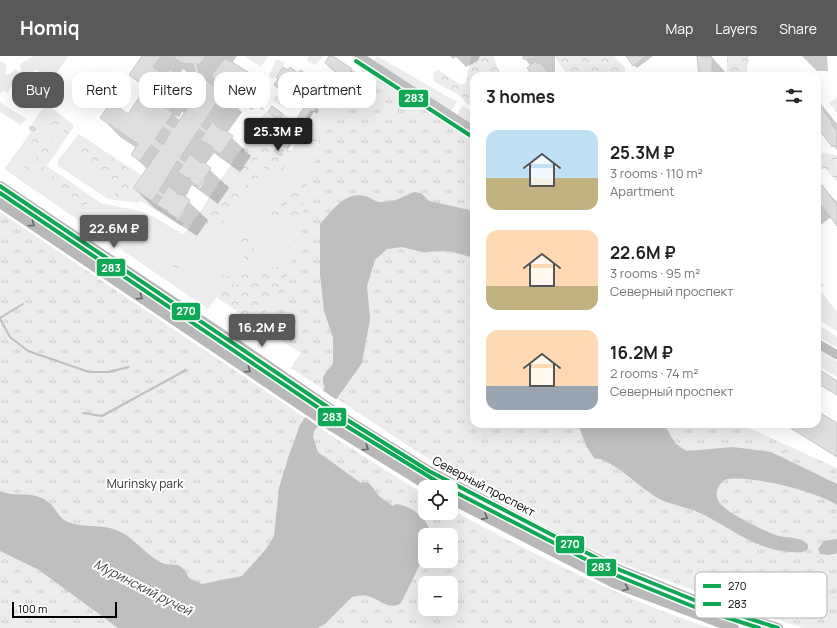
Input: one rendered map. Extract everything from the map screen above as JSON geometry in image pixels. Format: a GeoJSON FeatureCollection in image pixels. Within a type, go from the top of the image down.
{"type":"FeatureCollection","features":[{"type":"Feature","properties":{"kind":"main road","name":"Северный проспект"},"geometry":{"type":"LineString","coordinates":[[0,186],[341,416],[429,471],[536,528],[620,570],[695,600]]}},
{"type":"Feature","properties":{"kind":"main road"},"geometry":{"type":"LineString","coordinates":[[0,203],[333,427],[419,480]]}},
{"type":"Feature","properties":{"kind":"main road"},"geometry":{"type":"LineString","coordinates":[[458,502],[614,583],[695,613]]}},
{"type":"Feature","properties":{"kind":"main road"},"geometry":{"type":"LineString","coordinates":[[707,618],[734,628]]}},
{"type":"Feature","properties":{"kind":"main road","name":"Северный проспект"},"geometry":{"type":"LineString","coordinates":[[748,618],[778,628]]}},
{"type":"Feature","properties":{"kind":"street"},"geometry":{"type":"LineString","coordinates":[[359,56],[470,128]]}},
{"type":"Feature","properties":{"kind":"street"},"geometry":{"type":"LineString","coordinates":[[821,345],[837,355]]}},
{"type":"Feature","properties":{"kind":"green space"},"geometry":{"type":"Polygon","coordinates":[[[34,56],[68,56],[58,72],[40,72],[35,69],[33,72],[19,72],[22,70],[20,64],[34,56]]]}},
{"type":"Feature","properties":{"kind":"green space"},"geometry":{"type":"Polygon","coordinates":[[[244,56],[268,56],[261,67],[244,56]]]}},
{"type":"Feature","properties":{"kind":"green space"},"geometry":{"type":"Polygon","coordinates":[[[308,56],[323,56],[316,65],[307,61],[308,56]]]}},
{"type":"Feature","properties":{"kind":"green space"},"geometry":{"type":"Polygon","coordinates":[[[377,56],[457,102],[451,111],[374,62],[377,56]]]}},
{"type":"Feature","properties":{"kind":"green space"},"geometry":{"type":"Polygon","coordinates":[[[471,56],[493,56],[501,72],[470,72],[470,105],[465,102],[462,97],[435,82],[433,78],[434,72],[438,70],[461,85],[466,83],[471,56]]]}},
{"type":"Feature","properties":{"kind":"green space"},"geometry":{"type":"Polygon","coordinates":[[[554,56],[614,56],[625,68],[625,72],[565,72],[554,56]]]}},
{"type":"Feature","properties":{"kind":"green space"},"geometry":{"type":"Polygon","coordinates":[[[727,56],[749,56],[747,72],[727,72],[727,56]]]}},
{"type":"Feature","properties":{"kind":"green space"},"geometry":{"type":"Polygon","coordinates":[[[276,60],[280,60],[285,63],[273,79],[270,76],[276,60]]]}},
{"type":"Feature","properties":{"kind":"green space"},"geometry":{"type":"Polygon","coordinates":[[[0,61],[7,65],[5,74],[10,74],[12,72],[12,86],[7,93],[3,90],[0,95],[0,61]]]}},
{"type":"Feature","properties":{"kind":"green space"},"geometry":{"type":"Polygon","coordinates":[[[15,69],[19,72],[12,72],[15,69]]]}},
{"type":"Feature","properties":{"kind":"green space"},"geometry":{"type":"Polygon","coordinates":[[[352,69],[357,72],[350,72],[352,69]]]}},
{"type":"Feature","properties":{"kind":"green space"},"geometry":{"type":"Polygon","coordinates":[[[363,69],[368,72],[361,72],[363,69]]]}},
{"type":"Feature","properties":{"kind":"green space"},"geometry":{"type":"Polygon","coordinates":[[[376,77],[470,136],[470,428],[749,428],[837,468],[837,628],[803,628],[772,618],[827,618],[827,572],[695,572],[695,591],[626,565],[557,532],[425,457],[291,368],[301,353],[258,326],[288,273],[321,134],[338,108],[376,108],[376,77]]]}},
{"type":"Feature","properties":{"kind":"green space"},"geometry":{"type":"Polygon","coordinates":[[[276,95],[278,96],[278,103],[273,100],[276,95]]]}},
{"type":"Feature","properties":{"kind":"green space"},"geometry":{"type":"Polygon","coordinates":[[[837,97],[837,113],[829,103],[837,97]]]}},
{"type":"Feature","properties":{"kind":"green space"},"geometry":{"type":"Polygon","coordinates":[[[0,102],[26,119],[21,125],[0,112],[0,102]]]}},
{"type":"Feature","properties":{"kind":"green space"},"geometry":{"type":"Polygon","coordinates":[[[462,105],[470,110],[470,123],[457,115],[462,105]]]}},
{"type":"Feature","properties":{"kind":"green space"},"geometry":{"type":"Polygon","coordinates":[[[42,108],[51,108],[73,124],[73,128],[47,166],[101,203],[140,211],[156,218],[182,234],[187,231],[266,111],[279,120],[283,114],[289,117],[275,141],[291,151],[301,135],[291,128],[293,125],[299,128],[311,110],[314,111],[316,108],[338,108],[321,134],[288,273],[258,326],[217,297],[208,309],[7,171],[5,168],[31,132],[29,131],[30,129],[34,131],[36,129],[31,126],[42,108]]]}},
{"type":"Feature","properties":{"kind":"green space"},"geometry":{"type":"Polygon","coordinates":[[[57,116],[71,125],[66,138],[64,136],[63,127],[51,124],[48,120],[57,116]]]}},
{"type":"Feature","properties":{"kind":"green space"},"geometry":{"type":"Polygon","coordinates":[[[259,124],[266,124],[272,130],[277,124],[282,126],[274,142],[282,149],[291,150],[291,153],[281,173],[278,176],[264,172],[269,155],[260,153],[256,162],[259,176],[245,196],[235,201],[230,217],[204,236],[196,237],[198,230],[206,223],[214,199],[225,188],[228,181],[234,182],[239,191],[245,187],[246,180],[239,175],[237,165],[242,148],[254,140],[259,124]]]}},
{"type":"Feature","properties":{"kind":"green space"},"geometry":{"type":"Polygon","coordinates":[[[304,124],[314,125],[323,130],[320,140],[312,142],[305,140],[300,127],[304,124]]]}},
{"type":"Feature","properties":{"kind":"green space"},"geometry":{"type":"Polygon","coordinates":[[[35,131],[38,131],[45,139],[53,136],[52,146],[57,154],[47,158],[43,170],[61,181],[68,180],[89,196],[89,202],[84,208],[17,162],[20,152],[26,154],[31,162],[34,162],[40,154],[39,151],[33,148],[32,134],[35,131]]]}},
{"type":"Feature","properties":{"kind":"green space"},"geometry":{"type":"Polygon","coordinates":[[[79,134],[141,175],[132,188],[184,223],[181,226],[141,201],[137,203],[108,199],[58,166],[58,160],[79,134]]]}},
{"type":"Feature","properties":{"kind":"green space"},"geometry":{"type":"Polygon","coordinates":[[[76,142],[83,142],[97,154],[112,158],[133,173],[129,190],[124,199],[115,198],[114,182],[100,176],[81,156],[71,156],[69,149],[76,142]]]}},
{"type":"Feature","properties":{"kind":"green space"},"geometry":{"type":"Polygon","coordinates":[[[821,153],[837,155],[837,182],[825,168],[821,170],[821,153]]]}},
{"type":"Feature","properties":{"kind":"green space"},"geometry":{"type":"Polygon","coordinates":[[[304,173],[310,173],[300,216],[298,221],[291,222],[288,216],[293,206],[290,199],[294,191],[291,182],[299,182],[304,173]]]}},
{"type":"Feature","properties":{"kind":"green space"},"geometry":{"type":"Polygon","coordinates":[[[282,194],[286,196],[287,207],[282,217],[279,219],[264,214],[263,212],[272,203],[279,201],[282,194]]]}},
{"type":"Feature","properties":{"kind":"green space","name":"Murinsky park"},"geometry":{"type":"Polygon","coordinates":[[[0,212],[341,442],[418,491],[418,520],[458,520],[458,514],[546,559],[610,589],[710,628],[0,628],[0,212]]]}},
{"type":"Feature","properties":{"kind":"green space"},"geometry":{"type":"Polygon","coordinates":[[[248,238],[253,243],[254,254],[251,260],[248,260],[242,255],[238,251],[237,247],[237,244],[242,239],[248,238]]]}},
{"type":"Feature","properties":{"kind":"green space"},"geometry":{"type":"Polygon","coordinates":[[[174,258],[183,265],[181,269],[171,266],[171,259],[174,258]]]}},
{"type":"Feature","properties":{"kind":"green space"},"geometry":{"type":"Polygon","coordinates":[[[281,266],[287,268],[288,281],[265,321],[255,324],[190,278],[190,275],[194,274],[217,292],[220,291],[218,281],[221,275],[232,277],[232,283],[234,285],[241,284],[242,270],[244,267],[260,271],[281,266]]]}},
{"type":"Feature","properties":{"kind":"green space"},"geometry":{"type":"Polygon","coordinates":[[[821,292],[837,312],[837,331],[821,321],[821,292]]]}},
{"type":"Feature","properties":{"kind":"green space"},"geometry":{"type":"Polygon","coordinates":[[[821,327],[837,337],[837,348],[821,338],[821,327]]]}},
{"type":"Feature","properties":{"kind":"green space"},"geometry":{"type":"Polygon","coordinates":[[[821,351],[837,361],[837,377],[821,367],[821,351]]]}},
{"type":"Feature","properties":{"kind":"water","name":"Муринский ручей"},"geometry":{"type":"Polygon","coordinates":[[[414,192],[421,193],[429,201],[470,210],[470,257],[449,251],[422,252],[402,247],[387,249],[375,260],[367,286],[370,319],[362,363],[314,431],[313,437],[318,452],[361,483],[369,483],[380,497],[393,506],[396,504],[402,505],[414,510],[418,513],[418,520],[424,520],[429,528],[418,528],[418,568],[401,603],[393,606],[384,604],[366,595],[352,597],[325,624],[318,628],[118,628],[39,570],[0,551],[0,491],[9,494],[39,497],[53,506],[61,517],[68,522],[119,531],[160,562],[179,566],[189,578],[202,584],[242,576],[266,549],[274,536],[279,488],[288,458],[300,425],[325,387],[323,383],[324,376],[333,363],[333,338],[324,311],[320,274],[320,224],[334,208],[351,196],[365,196],[379,202],[388,202],[414,192]]]}},
{"type":"Feature","properties":{"kind":"water"},"geometry":{"type":"Polygon","coordinates":[[[579,428],[666,428],[675,443],[686,451],[733,447],[771,452],[837,484],[837,505],[828,500],[799,490],[764,481],[748,479],[724,480],[720,484],[717,497],[722,505],[728,510],[736,516],[765,530],[779,536],[802,540],[808,545],[808,549],[804,552],[778,550],[744,538],[696,511],[661,500],[617,468],[601,459],[595,459],[586,446],[579,428]]]}},
{"type":"Feature","properties":{"kind":"water"},"geometry":{"type":"Polygon","coordinates":[[[837,539],[837,553],[828,555],[820,554],[818,549],[824,541],[837,539]]]}},
{"type":"Feature","properties":{"kind":"pier"},"geometry":{"type":"Polygon","coordinates":[[[322,390],[337,400],[319,427],[304,416],[322,390]]]}},
{"type":"Feature","properties":{"kind":"building"},"geometry":{"type":"Polygon","coordinates":[[[142,56],[161,56],[153,67],[160,72],[139,72],[139,82],[131,76],[131,72],[142,56]]]}},
{"type":"Feature","properties":{"kind":"building"},"geometry":{"type":"Polygon","coordinates":[[[172,56],[206,56],[200,64],[197,64],[199,72],[195,72],[193,64],[182,63],[172,56]]]}},
{"type":"Feature","properties":{"kind":"building"},"geometry":{"type":"Polygon","coordinates":[[[329,56],[333,56],[352,69],[350,72],[334,72],[325,63],[329,56]]]}},
{"type":"Feature","properties":{"kind":"building"},"geometry":{"type":"Polygon","coordinates":[[[523,56],[535,56],[535,58],[523,59],[523,56]]]}},
{"type":"Feature","properties":{"kind":"building"},"geometry":{"type":"Polygon","coordinates":[[[626,56],[646,56],[633,66],[626,56]]]}},
{"type":"Feature","properties":{"kind":"building"},"geometry":{"type":"Polygon","coordinates":[[[697,56],[712,57],[712,72],[699,72],[697,56]]]}},
{"type":"Feature","properties":{"kind":"building"},"geometry":{"type":"Polygon","coordinates":[[[225,58],[248,72],[214,72],[225,58]]]}},
{"type":"Feature","properties":{"kind":"building"},"geometry":{"type":"Polygon","coordinates":[[[535,61],[538,64],[540,62],[547,72],[530,72],[527,68],[535,61]]]}},
{"type":"Feature","properties":{"kind":"building"},"geometry":{"type":"Polygon","coordinates":[[[283,67],[288,70],[290,67],[297,72],[280,72],[283,67]]]}},
{"type":"Feature","properties":{"kind":"building"},"geometry":{"type":"Polygon","coordinates":[[[170,69],[175,72],[168,72],[170,69]]]}},
{"type":"Feature","properties":{"kind":"building"},"geometry":{"type":"Polygon","coordinates":[[[278,79],[278,88],[274,85],[278,79]]]}},
{"type":"Feature","properties":{"kind":"building"},"geometry":{"type":"Polygon","coordinates":[[[206,80],[214,86],[214,107],[201,126],[207,130],[212,122],[222,131],[224,130],[233,136],[221,154],[212,149],[212,146],[200,140],[205,133],[199,129],[180,158],[185,162],[190,154],[201,163],[203,162],[211,168],[199,187],[190,181],[190,178],[187,178],[178,172],[183,165],[177,161],[159,191],[164,194],[169,186],[179,195],[181,194],[190,200],[178,219],[169,213],[167,209],[165,210],[157,204],[162,197],[157,194],[152,201],[133,188],[159,151],[151,145],[140,161],[131,155],[138,144],[100,118],[107,108],[120,108],[128,114],[139,98],[139,108],[165,108],[173,113],[166,123],[174,128],[188,108],[206,108],[206,80]],[[163,127],[155,139],[163,145],[171,132],[163,127]]]}},
{"type":"Feature","properties":{"kind":"building"},"geometry":{"type":"Polygon","coordinates":[[[272,106],[283,114],[279,120],[268,112],[272,106]]]}},
{"type":"Feature","properties":{"kind":"building"},"geometry":{"type":"Polygon","coordinates":[[[821,107],[832,122],[831,123],[835,129],[837,128],[836,148],[834,145],[832,147],[821,132],[821,107]]]}},
{"type":"Feature","properties":{"kind":"building"},"geometry":{"type":"Polygon","coordinates":[[[304,108],[316,108],[314,111],[311,110],[299,128],[293,125],[304,108]]]}},
{"type":"Feature","properties":{"kind":"building"},"geometry":{"type":"Polygon","coordinates":[[[31,126],[36,129],[34,131],[29,128],[31,126]]]}},
{"type":"Feature","properties":{"kind":"building"},"geometry":{"type":"Polygon","coordinates":[[[286,134],[293,138],[287,148],[280,144],[286,134]]]}},
{"type":"Feature","properties":{"kind":"building"},"geometry":{"type":"Polygon","coordinates":[[[276,149],[283,154],[281,156],[274,151],[276,149]]]}},
{"type":"Feature","properties":{"kind":"building"},"geometry":{"type":"Polygon","coordinates":[[[822,185],[837,205],[837,226],[821,205],[822,185]]]}},
{"type":"Feature","properties":{"kind":"building"},"geometry":{"type":"Polygon","coordinates":[[[821,371],[837,381],[837,395],[821,385],[821,371]]]}},
{"type":"Feature","properties":{"kind":"building"},"geometry":{"type":"Polygon","coordinates":[[[821,413],[837,423],[837,457],[790,428],[821,428],[821,413]]]}},
{"type":"Feature","properties":{"kind":"waterway"},"geometry":{"type":"LineString","coordinates":[[0,318],[23,304]]}},
{"type":"Feature","properties":{"kind":"waterway"},"geometry":{"type":"LineString","coordinates":[[0,319],[10,337],[28,351],[89,372],[108,372],[129,367]]}},
{"type":"Feature","properties":{"kind":"waterway"},"geometry":{"type":"LineString","coordinates":[[83,413],[102,416],[186,370]]}},
{"type":"Feature","properties":{"kind":"transit line","name":"283"},"geometry":{"type":"LineString","coordinates":[[356,61],[470,135]]}},
{"type":"Feature","properties":{"kind":"transit line","name":"270"},"geometry":{"type":"LineString","coordinates":[[0,186],[341,416],[429,471],[620,570],[695,600]]}},
{"type":"Feature","properties":{"kind":"transit line","name":"283"},"geometry":{"type":"LineString","coordinates":[[0,193],[338,421],[435,480]]}},
{"type":"Feature","properties":{"kind":"transit line","name":"283"},"geometry":{"type":"LineString","coordinates":[[458,494],[618,576],[695,607]]}},
{"type":"Feature","properties":{"kind":"transit line","name":"283"},"geometry":{"type":"LineString","coordinates":[[728,618],[759,628]]}},
{"type":"Feature","properties":{"kind":"transit line","name":"270"},"geometry":{"type":"LineString","coordinates":[[748,618],[778,628]]}}]}
